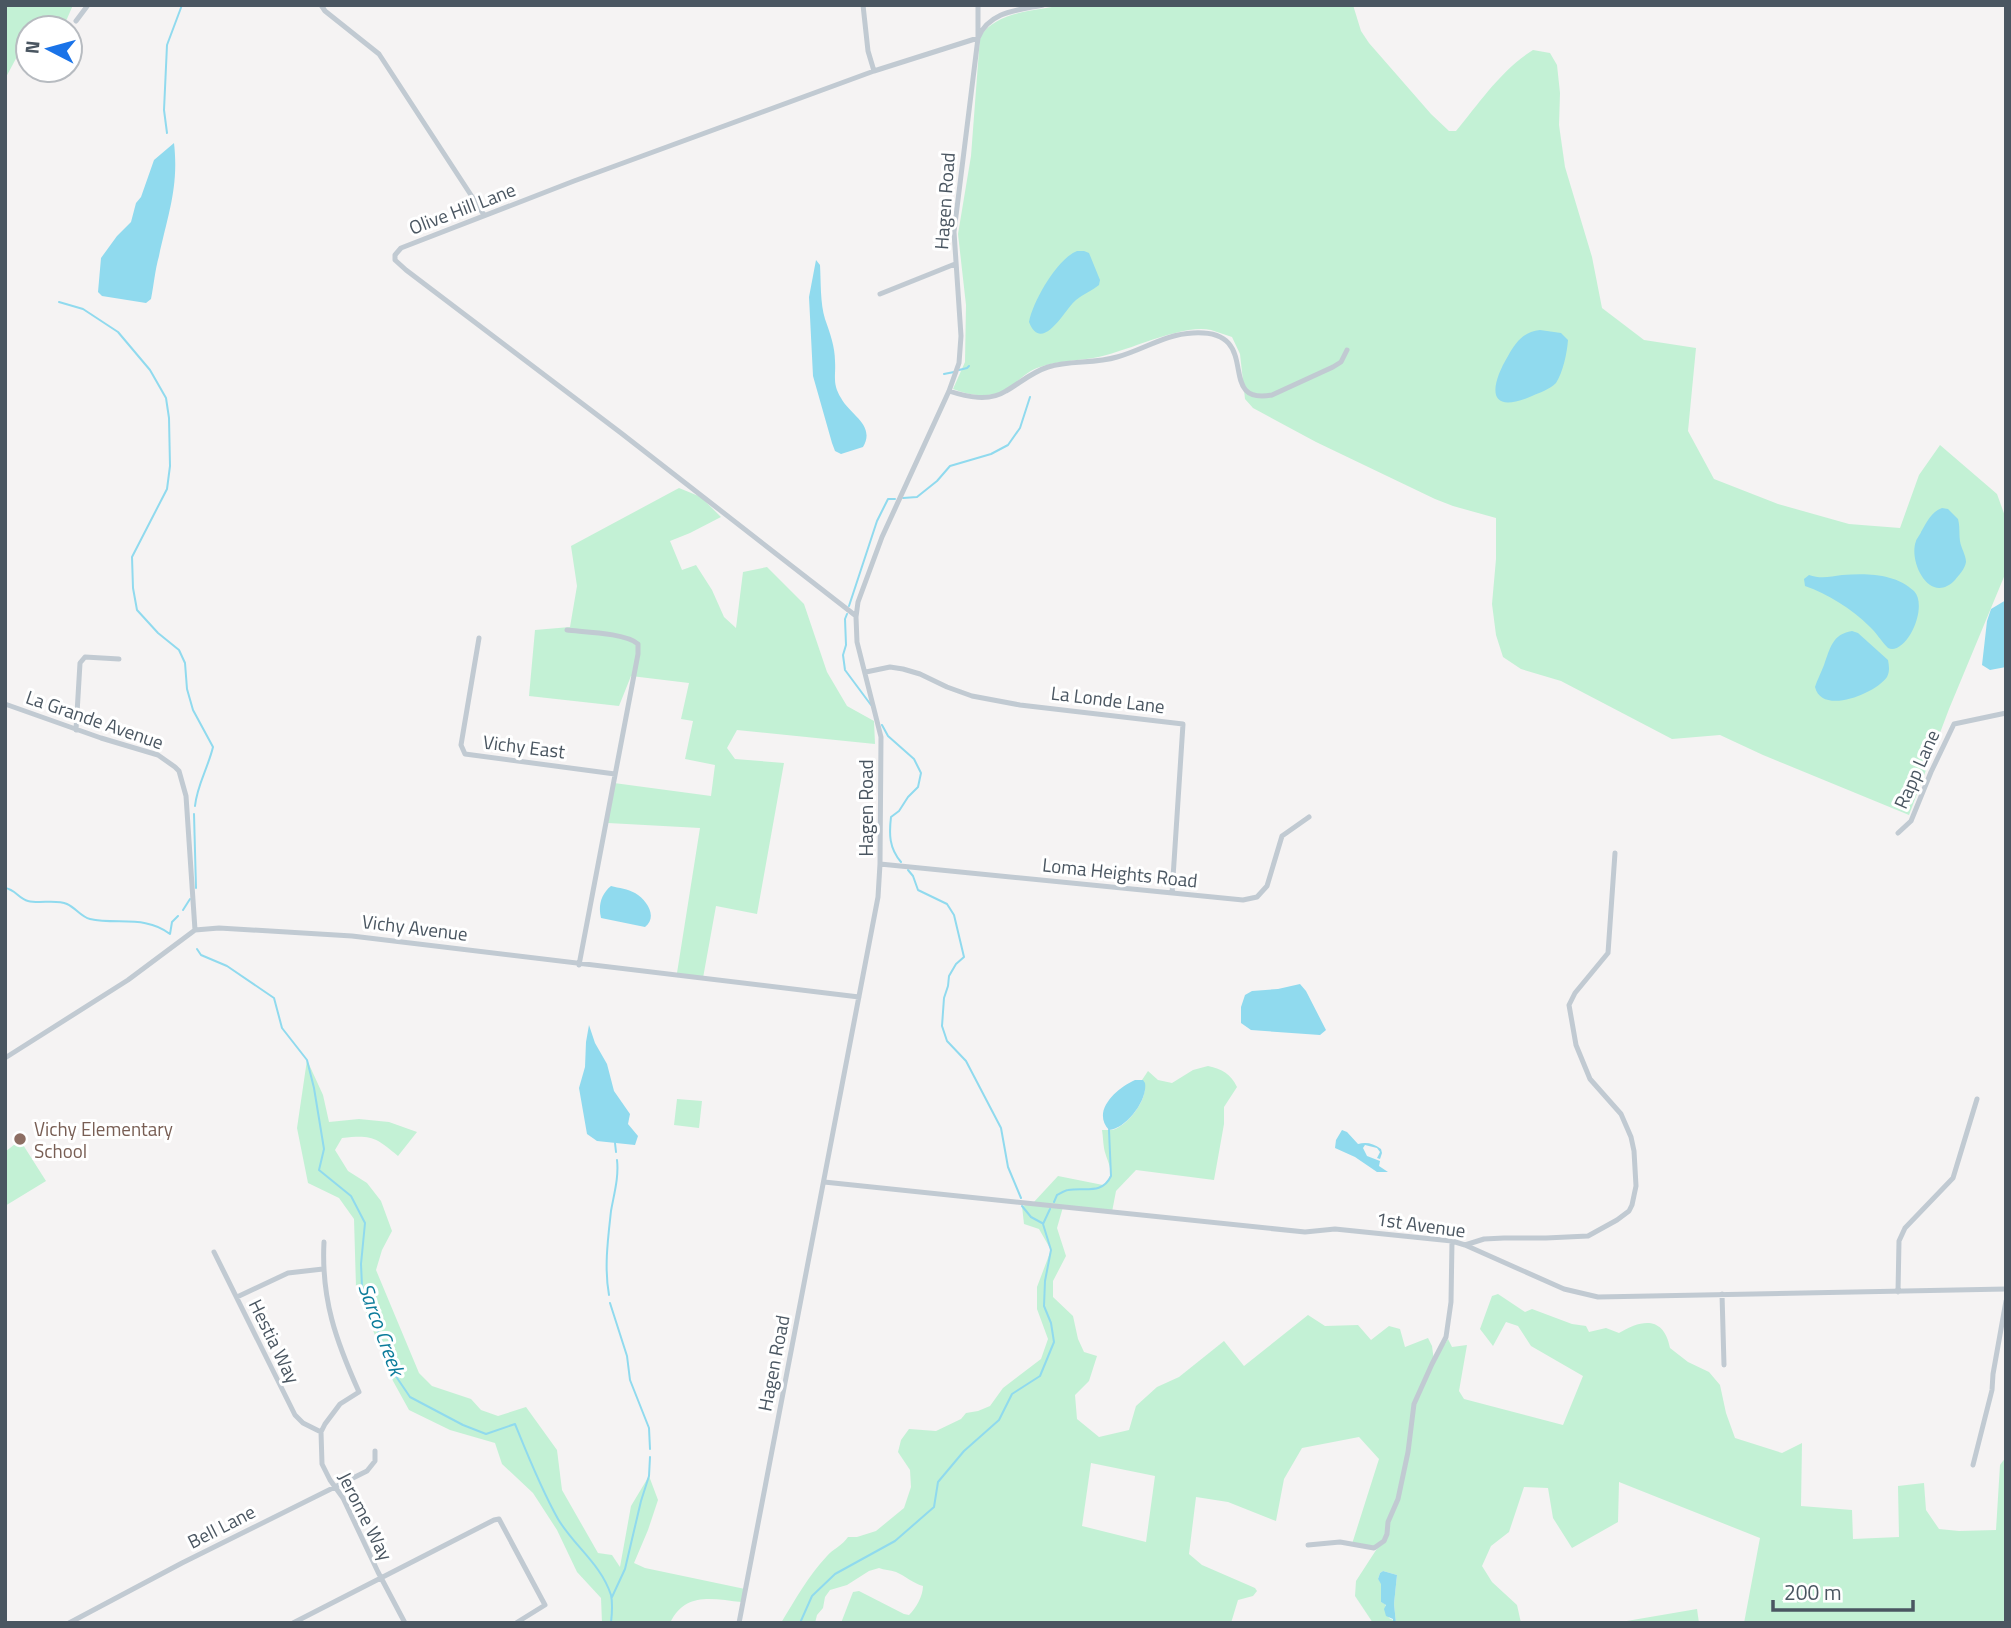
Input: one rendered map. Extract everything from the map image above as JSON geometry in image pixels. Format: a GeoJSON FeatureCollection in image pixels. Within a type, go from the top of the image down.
{"type":"FeatureCollection","features":[{"type":"Feature","properties":{"kind":"street"},"geometry":{"type":"LineString","coordinates":[[321,5],[379,54],[484,215]]}},
{"type":"Feature","properties":{"kind":"street"},"geometry":{"type":"LineString","coordinates":[[863,5],[868,51],[874,71]]}},
{"type":"Feature","properties":{"kind":"street","name":"Hagen Road"},"geometry":{"type":"LineString","coordinates":[[739,1623],[878,897],[881,737],[858,642],[856,617],[882,537],[949,391],[958,365],[961,336],[954,232],[978,38],[978,5]]}},
{"type":"Feature","properties":{"kind":"street"},"geometry":{"type":"LineString","coordinates":[[978,38],[983,28],[997,16],[1044,5]]}},
{"type":"Feature","properties":{"kind":"street","name":"Olive Hill Lane"},"geometry":{"type":"LineString","coordinates":[[856,617],[615,428],[405,270],[395,260],[395,256],[401,248],[484,215],[874,71],[978,38]]}},
{"type":"Feature","properties":{"kind":"street"},"geometry":{"type":"LineString","coordinates":[[880,294],[955,264]]}},
{"type":"Feature","properties":{"kind":"street"},"geometry":{"type":"LineString","coordinates":[[949,391],[971,397],[991,396],[1007,391],[1047,367],[1117,358],[1177,334],[1197,332],[1229,342],[1245,389],[1251,395],[1266,396],[1333,367],[1341,362],[1347,350]]}},
{"type":"Feature","properties":{"kind":"street"},"geometry":{"type":"LineString","coordinates":[[567,630],[623,637],[638,644],[579,965]]}},
{"type":"Feature","properties":{"kind":"street","name":"Vichy East"},"geometry":{"type":"LineString","coordinates":[[480,638],[461,745],[463,752],[615,774]]}},
{"type":"Feature","properties":{"kind":"street"},"geometry":{"type":"LineString","coordinates":[[76,730],[80,663],[85,657],[119,659]]}},
{"type":"Feature","properties":{"kind":"street","name":"La Londe Lane"},"geometry":{"type":"LineString","coordinates":[[866,673],[890,667],[900,668],[972,696],[1020,705],[1183,724],[1171,893]]}},
{"type":"Feature","properties":{"kind":"street","name":"La Grande Avenue"},"geometry":{"type":"LineString","coordinates":[[5,704],[76,730],[158,755],[176,767],[186,796],[195,930]]}},
{"type":"Feature","properties":{"kind":"street","name":"Rapp Lane"},"geometry":{"type":"LineString","coordinates":[[1898,833],[1911,821],[1954,724],[2006,713]]}},
{"type":"Feature","properties":{"kind":"street","name":"Loma Heights Road"},"geometry":{"type":"LineString","coordinates":[[880,864],[1242,900],[1257,897],[1267,886],[1282,836],[1309,817]]}},
{"type":"Feature","properties":{"kind":"street"},"geometry":{"type":"LineString","coordinates":[[1465,1245],[1504,1237],[1588,1236],[1617,1220],[1629,1211],[1632,1205],[1636,1186],[1634,1151],[1630,1137],[1621,1114],[1590,1079],[1576,1045],[1569,1005],[1575,993],[1608,953],[1615,853]]}},
{"type":"Feature","properties":{"kind":"street","name":"Vichy Avenue"},"geometry":{"type":"LineString","coordinates":[[195,930],[219,928],[352,936],[859,997]]}},
{"type":"Feature","properties":{"kind":"street"},"geometry":{"type":"LineString","coordinates":[[5,1058],[128,980],[195,930]]}},
{"type":"Feature","properties":{"kind":"street"},"geometry":{"type":"LineString","coordinates":[[1898,1292],[1900,1237],[1905,1228],[1953,1178],[1977,1098]]}},
{"type":"Feature","properties":{"kind":"street","name":"1st Avenue"},"geometry":{"type":"LineString","coordinates":[[824,1182],[1306,1232],[1335,1229],[1452,1241],[1564,1289],[1598,1297],[2006,1289]]}},
{"type":"Feature","properties":{"kind":"street"},"geometry":{"type":"LineString","coordinates":[[1308,1545],[1340,1542],[1374,1548],[1384,1541],[1408,1452],[1414,1404],[1447,1337],[1451,1302],[1452,1241]]}},
{"type":"Feature","properties":{"kind":"street"},"geometry":{"type":"LineString","coordinates":[[321,1432],[329,1417],[341,1404],[359,1392],[334,1330],[323,1269],[324,1242]]}},
{"type":"Feature","properties":{"kind":"street","name":"Hestia Way"},"geometry":{"type":"LineString","coordinates":[[214,1252],[295,1415],[303,1423],[321,1432]]}},
{"type":"Feature","properties":{"kind":"street"},"geometry":{"type":"LineString","coordinates":[[237,1297],[288,1273],[323,1269]]}},
{"type":"Feature","properties":{"kind":"street"},"geometry":{"type":"LineString","coordinates":[[1722,1294],[1724,1365]]}},
{"type":"Feature","properties":{"kind":"street"},"geometry":{"type":"LineString","coordinates":[[1973,1465],[1992,1390],[2006,1301]]}},
{"type":"Feature","properties":{"kind":"street","name":"Jerome Way"},"geometry":{"type":"LineString","coordinates":[[321,1432],[322,1464],[334,1487],[343,1497],[380,1577],[405,1623]]}},
{"type":"Feature","properties":{"kind":"street","name":"Bell Lane"},"geometry":{"type":"LineString","coordinates":[[69,1623],[82,1620],[367,1471],[375,1461],[375,1451]]}},
{"type":"Feature","properties":{"kind":"street"},"geometry":{"type":"LineString","coordinates":[[293,1623],[499,1519],[545,1605],[516,1623]]}},
{"type":"Feature","properties":{"kind":"green space"},"geometry":{"type":"Polygon","coordinates":[[[5,5],[73,5],[69,14],[14,14],[14,62],[5,79],[5,5]]]}},
{"type":"Feature","properties":{"kind":"green space"},"geometry":{"type":"Polygon","coordinates":[[[1063,5],[1353,5],[1361,31],[1369,43],[1449,131],[1456,131],[1492,87],[1522,58],[1533,50],[1550,53],[1557,65],[1559,125],[1565,167],[1592,257],[1602,308],[1644,340],[1696,348],[1688,431],[1714,479],[1778,504],[1849,524],[1900,528],[1919,475],[1940,445],[1997,494],[2006,519],[2006,572],[1949,709],[1909,815],[1720,735],[1672,739],[1561,681],[1521,669],[1503,657],[1496,635],[1492,604],[1496,518],[1435,499],[1316,442],[1253,408],[1245,399],[1240,354],[1232,337],[1211,330],[1185,331],[1106,355],[1040,367],[996,394],[974,395],[953,389],[965,362],[966,305],[958,234],[971,156],[980,37],[987,28],[1006,17],[1063,5]]]}},
{"type":"Feature","properties":{"kind":"green space"},"geometry":{"type":"Polygon","coordinates":[[[679,488],[701,497],[721,517],[670,541],[682,570],[696,565],[712,590],[724,617],[736,628],[743,572],[767,567],[804,604],[827,672],[847,706],[874,721],[875,744],[737,730],[727,748],[735,759],[784,763],[757,914],[716,906],[703,978],[677,973],[700,828],[608,823],[614,783],[711,796],[715,765],[685,759],[693,721],[681,719],[689,683],[631,676],[619,706],[529,696],[535,630],[570,627],[577,586],[571,546],[679,488]]]}},
{"type":"Feature","properties":{"kind":"green space"},"geometry":{"type":"Polygon","coordinates":[[[307,1060],[323,1095],[329,1122],[359,1119],[389,1122],[417,1132],[398,1156],[378,1141],[367,1137],[342,1138],[335,1150],[348,1171],[367,1183],[381,1201],[392,1231],[376,1270],[419,1373],[432,1386],[471,1399],[481,1410],[498,1416],[526,1407],[557,1450],[562,1490],[598,1553],[612,1555],[620,1567],[631,1506],[649,1476],[658,1500],[634,1563],[645,1568],[745,1589],[742,1602],[701,1599],[684,1606],[670,1623],[602,1623],[601,1598],[577,1572],[557,1530],[533,1493],[502,1464],[495,1443],[450,1430],[409,1410],[393,1381],[356,1287],[354,1219],[339,1198],[308,1183],[297,1128],[307,1060]]]}},
{"type":"Feature","properties":{"kind":"green space"},"geometry":{"type":"Polygon","coordinates":[[[1208,1066],[1218,1069],[1229,1075],[1237,1087],[1224,1107],[1224,1124],[1214,1180],[1136,1170],[1116,1191],[1112,1212],[1063,1207],[1057,1228],[1066,1256],[1053,1281],[1053,1297],[1073,1316],[1084,1352],[1097,1356],[1089,1381],[1075,1395],[1077,1419],[1099,1437],[1129,1430],[1136,1406],[1157,1387],[1179,1377],[1224,1341],[1244,1366],[1308,1315],[1325,1326],[1358,1325],[1371,1340],[1389,1326],[1400,1329],[1405,1347],[1428,1338],[1434,1361],[1448,1339],[1452,1347],[1467,1345],[1459,1391],[1464,1399],[1563,1425],[1583,1376],[1531,1346],[1518,1326],[1506,1322],[1493,1346],[1480,1329],[1492,1296],[1498,1294],[1525,1312],[1532,1309],[1572,1324],[1586,1326],[1589,1332],[1606,1328],[1619,1333],[1636,1325],[1651,1323],[1663,1330],[1670,1348],[1688,1362],[1709,1372],[1720,1385],[1735,1438],[1782,1453],[1802,1443],[1801,1506],[1852,1510],[1853,1539],[1899,1537],[1898,1486],[1924,1483],[1926,1510],[1939,1529],[1996,1530],[2000,1465],[2006,1457],[2006,1623],[1744,1623],[1760,1538],[1619,1482],[1618,1522],[1572,1548],[1553,1518],[1548,1488],[1524,1487],[1509,1532],[1491,1546],[1482,1566],[1492,1582],[1517,1605],[1521,1623],[1396,1623],[1394,1604],[1397,1575],[1383,1571],[1378,1579],[1381,1583],[1381,1602],[1385,1604],[1393,1623],[1373,1623],[1355,1596],[1356,1581],[1378,1547],[1352,1544],[1379,1459],[1359,1437],[1302,1448],[1284,1479],[1276,1521],[1228,1502],[1196,1497],[1189,1554],[1202,1565],[1257,1591],[1253,1596],[1238,1600],[1231,1623],[841,1623],[853,1592],[859,1591],[904,1614],[909,1615],[914,1609],[923,1586],[896,1572],[879,1568],[847,1585],[830,1590],[815,1623],[781,1623],[808,1580],[829,1554],[848,1537],[876,1531],[904,1508],[911,1487],[910,1470],[898,1452],[901,1440],[909,1429],[936,1431],[961,1419],[966,1413],[990,1406],[1003,1388],[1041,1359],[1048,1339],[1037,1309],[1037,1287],[1051,1250],[1039,1229],[1024,1224],[1022,1206],[1033,1203],[1058,1176],[1103,1185],[1110,1176],[1110,1167],[1102,1130],[1117,1128],[1135,1112],[1143,1099],[1142,1080],[1148,1071],[1158,1080],[1172,1083],[1193,1070],[1208,1066]],[[1091,1463],[1082,1526],[1146,1542],[1155,1476],[1091,1463]]]}},
{"type":"Feature","properties":{"kind":"green space"},"geometry":{"type":"Polygon","coordinates":[[[677,1099],[702,1101],[699,1128],[674,1125],[677,1099]]]}},
{"type":"Feature","properties":{"kind":"green space"},"geometry":{"type":"Polygon","coordinates":[[[20,1140],[46,1181],[5,1206],[5,1152],[20,1140]]]}},
{"type":"Feature","properties":{"kind":"green space"},"geometry":{"type":"Polygon","coordinates":[[[1697,1609],[1699,1623],[1615,1623],[1697,1609]]]}},
{"type":"Feature","properties":{"kind":"water"},"geometry":{"type":"Polygon","coordinates":[[[174,143],[174,187],[151,299],[146,303],[102,296],[98,292],[101,258],[131,222],[154,160],[174,143]]]}},
{"type":"Feature","properties":{"kind":"water"},"geometry":{"type":"Polygon","coordinates":[[[1077,251],[1089,253],[1100,280],[1099,285],[1076,300],[1053,327],[1040,334],[1034,331],[1029,322],[1031,313],[1054,271],[1069,255],[1077,251]]]}},
{"type":"Feature","properties":{"kind":"water"},"geometry":{"type":"Polygon","coordinates":[[[816,260],[820,265],[823,313],[834,350],[836,388],[866,432],[863,447],[841,454],[835,451],[832,443],[813,376],[809,297],[816,260]]]}},
{"type":"Feature","properties":{"kind":"water"},"geometry":{"type":"Polygon","coordinates":[[[1540,330],[1561,333],[1568,340],[1561,373],[1556,383],[1544,391],[1517,401],[1499,400],[1496,387],[1508,356],[1521,338],[1540,330]]]}},
{"type":"Feature","properties":{"kind":"water"},"geometry":{"type":"Polygon","coordinates":[[[1942,508],[1948,509],[1958,519],[1966,562],[1955,580],[1946,587],[1937,588],[1923,578],[1915,560],[1914,550],[1916,540],[1927,521],[1942,508]]]}},
{"type":"Feature","properties":{"kind":"water"},"geometry":{"type":"Polygon","coordinates":[[[1870,574],[1906,585],[1918,598],[1919,608],[1908,638],[1895,649],[1888,648],[1872,628],[1855,614],[1831,598],[1805,586],[1804,579],[1809,575],[1825,577],[1870,574]]]}},
{"type":"Feature","properties":{"kind":"water"},"geometry":{"type":"Polygon","coordinates":[[[2006,600],[2006,667],[1990,670],[1982,665],[1987,621],[1991,609],[2006,600]]]}},
{"type":"Feature","properties":{"kind":"water"},"geometry":{"type":"Polygon","coordinates":[[[1852,631],[1858,633],[1888,660],[1888,675],[1881,683],[1861,695],[1838,701],[1828,700],[1820,696],[1816,684],[1833,643],[1840,635],[1852,631]]]}},
{"type":"Feature","properties":{"kind":"water"},"geometry":{"type":"Polygon","coordinates":[[[611,886],[632,892],[643,900],[651,914],[645,927],[601,918],[601,900],[611,886]]]}},
{"type":"Feature","properties":{"kind":"water"},"geometry":{"type":"Polygon","coordinates":[[[1300,984],[1326,1030],[1320,1035],[1251,1030],[1241,1023],[1241,1007],[1245,995],[1252,991],[1300,984]]]}},
{"type":"Feature","properties":{"kind":"water"},"geometry":{"type":"Polygon","coordinates":[[[589,1025],[607,1064],[614,1091],[630,1114],[628,1124],[638,1136],[635,1145],[597,1141],[587,1134],[579,1088],[585,1067],[589,1025]]]}},
{"type":"Feature","properties":{"kind":"water"},"geometry":{"type":"Polygon","coordinates":[[[1135,1080],[1143,1080],[1145,1083],[1139,1105],[1122,1125],[1109,1130],[1103,1115],[1108,1101],[1135,1080]]]}},
{"type":"Feature","properties":{"kind":"water"},"geometry":{"type":"Polygon","coordinates":[[[1342,1130],[1358,1144],[1375,1145],[1381,1149],[1380,1159],[1377,1158],[1380,1152],[1377,1148],[1365,1145],[1363,1148],[1367,1156],[1380,1161],[1379,1166],[1388,1172],[1377,1172],[1355,1157],[1335,1148],[1342,1130]]]}},
{"type":"Feature","properties":{"kind":"water"},"geometry":{"type":"Polygon","coordinates":[[[1383,1571],[1397,1575],[1394,1604],[1396,1623],[1386,1616],[1386,1605],[1381,1602],[1381,1584],[1378,1579],[1383,1571]]]}},
{"type":"Feature","properties":{"kind":"waterway"},"geometry":{"type":"LineString","coordinates":[[167,133],[164,110],[167,45],[182,5]]}},
{"type":"Feature","properties":{"kind":"waterway"},"geometry":{"type":"LineString","coordinates":[[59,302],[83,309],[118,332],[150,370],[166,398],[170,466],[167,489],[132,557],[133,588],[137,610],[158,633],[179,650],[185,663],[187,689],[193,710],[213,747],[195,806]]}},
{"type":"Feature","properties":{"kind":"waterway"},"geometry":{"type":"LineString","coordinates":[[959,370],[969,366]]}},
{"type":"Feature","properties":{"kind":"waterway"},"geometry":{"type":"LineString","coordinates":[[944,374],[954,372]]}},
{"type":"Feature","properties":{"kind":"waterway"},"geometry":{"type":"LineString","coordinates":[[903,498],[917,497],[950,466],[991,454],[1008,445],[1020,428],[1030,397]]}},
{"type":"Feature","properties":{"kind":"waterway"},"geometry":{"type":"LineString","coordinates":[[849,606],[877,521],[888,499],[895,499]]}},
{"type":"Feature","properties":{"kind":"waterway"},"geometry":{"type":"LineString","coordinates":[[847,614],[843,655],[845,670],[871,705]]}},
{"type":"Feature","properties":{"kind":"waterway"},"geometry":{"type":"LineString","coordinates":[[882,725],[888,736],[914,759],[921,773],[918,787],[891,817],[891,841],[901,862]]}},
{"type":"Feature","properties":{"kind":"waterway"},"geometry":{"type":"LineString","coordinates":[[194,814],[196,888]]}},
{"type":"Feature","properties":{"kind":"waterway"},"geometry":{"type":"LineString","coordinates":[[908,870],[918,890],[947,904],[954,915],[964,957],[949,976],[942,1026],[947,1041],[966,1061],[1001,1128],[1008,1167],[1021,1198]]}},
{"type":"Feature","properties":{"kind":"waterway","name":"Sarco Creek"},"geometry":{"type":"LineString","coordinates":[[5,888],[28,901],[67,904],[90,919],[141,922],[161,928],[170,934],[172,922],[178,916]]}},
{"type":"Feature","properties":{"kind":"waterway"},"geometry":{"type":"LineString","coordinates":[[183,910],[190,899]]}},
{"type":"Feature","properties":{"kind":"waterway","name":"Sarco Creek"},"geometry":{"type":"LineString","coordinates":[[197,949],[201,955],[227,966],[274,998],[282,1028],[307,1060],[324,1149],[319,1170],[351,1196],[365,1223],[362,1286],[391,1369],[410,1397],[463,1425],[486,1434],[515,1424],[558,1519],[607,1584],[612,1598],[611,1623]]}},
{"type":"Feature","properties":{"kind":"waterway"},"geometry":{"type":"LineString","coordinates":[[1054,1202],[1057,1195],[1066,1191],[1098,1188],[1107,1182],[1111,1176],[1109,1130]]}},
{"type":"Feature","properties":{"kind":"waterway"},"geometry":{"type":"LineString","coordinates":[[615,1143],[616,1152]]}},
{"type":"Feature","properties":{"kind":"waterway"},"geometry":{"type":"LineString","coordinates":[[609,1295],[607,1253],[617,1160]]}},
{"type":"Feature","properties":{"kind":"waterway"},"geometry":{"type":"LineString","coordinates":[[1022,1206],[1031,1217],[1042,1223]]}},
{"type":"Feature","properties":{"kind":"waterway"},"geometry":{"type":"LineString","coordinates":[[800,1623],[812,1596],[835,1574],[895,1541],[934,1507],[938,1482],[964,1451],[999,1420],[1012,1394],[1040,1376],[1054,1342],[1051,1323],[1044,1306],[1045,1281],[1051,1250],[1043,1224],[1050,1209]]}},
{"type":"Feature","properties":{"kind":"waterway"},"geometry":{"type":"LineString","coordinates":[[610,1303],[627,1356],[630,1380],[649,1428],[650,1449]]}},
{"type":"Feature","properties":{"kind":"waterway"},"geometry":{"type":"LineString","coordinates":[[612,1597],[625,1569],[649,1476],[650,1457]]}},
{"type":"Feature","properties":{"kind":"place","name":"Vichy Elementary School"},"geometry":{"type":"Point","coordinates":[20,1139]}}]}
